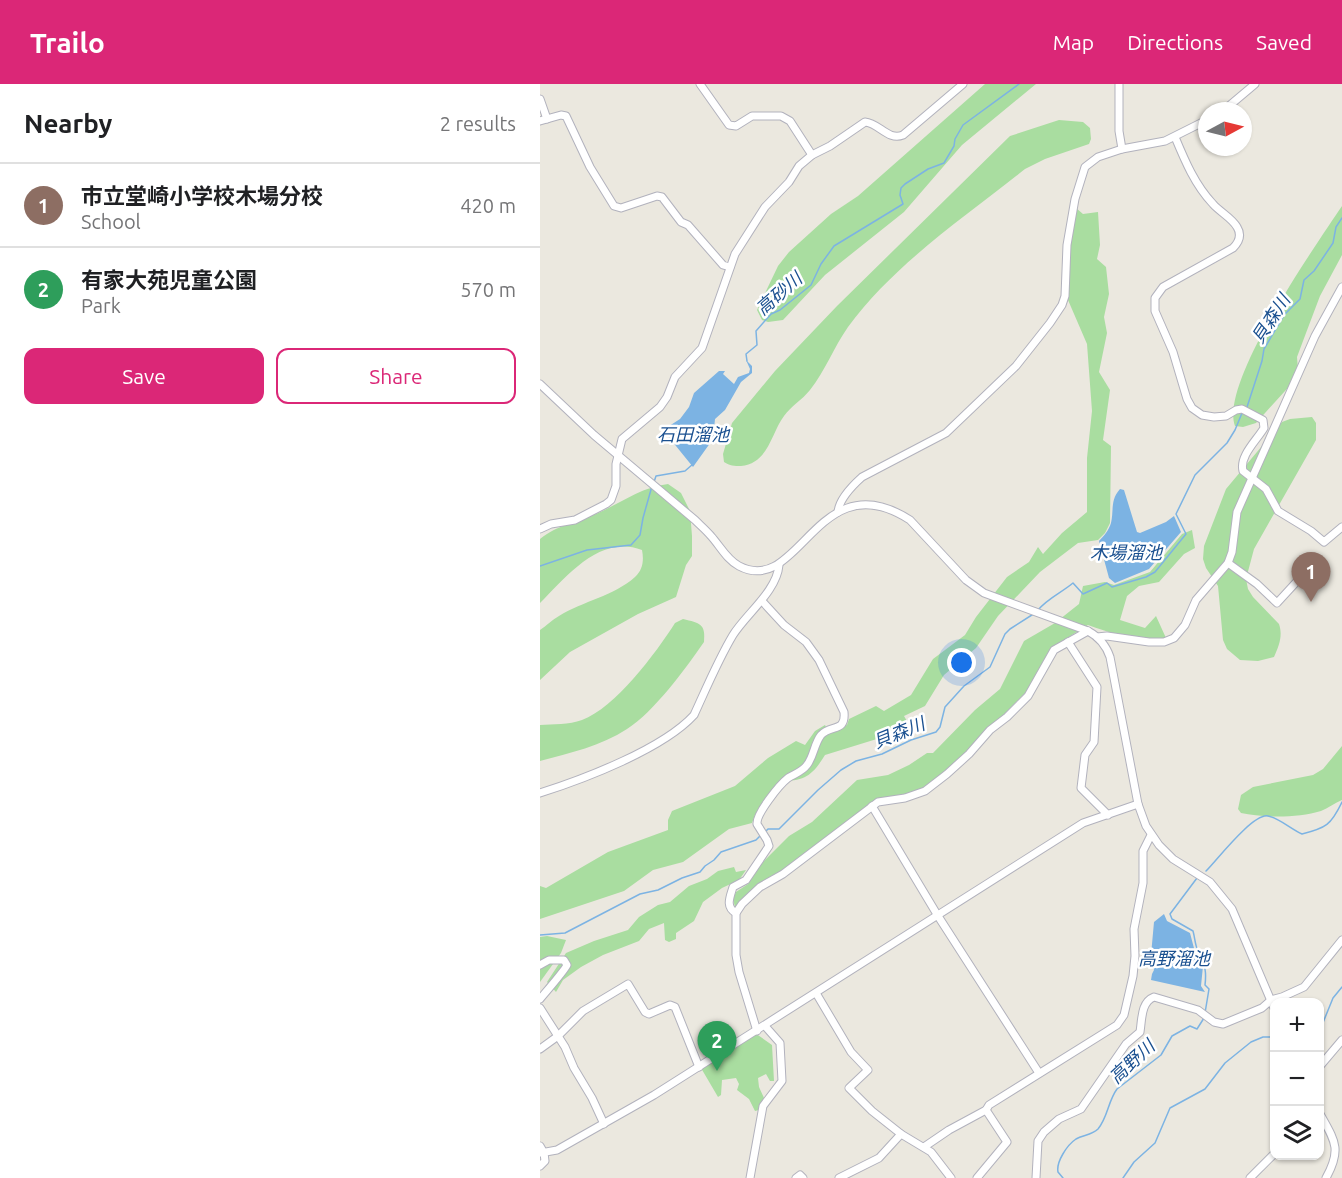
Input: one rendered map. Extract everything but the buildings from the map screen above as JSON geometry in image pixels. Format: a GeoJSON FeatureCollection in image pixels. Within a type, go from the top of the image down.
{"type":"FeatureCollection","features":[{"type":"Feature","properties":{"kind":"street"},"geometry":{"type":"LineString","coordinates":[[700,84],[729,125],[736,126],[752,116],[780,116],[790,121],[812,155]]}},
{"type":"Feature","properties":{"kind":"street"},"geometry":{"type":"LineString","coordinates":[[540,528],[575,520],[606,504],[615,492],[617,454],[622,439],[660,407],[675,377],[702,348],[735,254],[765,207],[789,182],[799,166],[812,155],[830,146],[865,122],[872,123],[892,136],[898,137],[963,84]]}},
{"type":"Feature","properties":{"kind":"street"},"geometry":{"type":"LineString","coordinates":[[1119,84],[1119,131],[1122,149]]}},
{"type":"Feature","properties":{"kind":"street"},"geometry":{"type":"LineString","coordinates":[[1234,102],[1255,84]]}},
{"type":"Feature","properties":{"kind":"street"},"geometry":{"type":"LineString","coordinates":[[540,99],[544,120],[561,115],[566,116],[590,167],[614,206],[621,207],[657,196],[662,197],[681,222],[688,225],[723,265],[730,267]]}},
{"type":"Feature","properties":{"kind":"street"},"geometry":{"type":"LineString","coordinates":[[838,512],[839,504],[862,477],[946,433],[1033,347],[1062,305],[1065,296],[1067,245],[1075,199],[1085,167],[1098,157],[1176,137],[1198,125]]}},
{"type":"Feature","properties":{"kind":"street"},"geometry":{"type":"LineString","coordinates":[[1176,137],[1198,186],[1213,205],[1237,226],[1239,238],[1237,244],[1230,250],[1160,290],[1155,298],[1154,308],[1173,352],[1186,399],[1194,411],[1202,415],[1226,416],[1242,409],[1263,420],[1263,431],[1251,446],[1242,466],[1243,471],[1266,489],[1278,511],[1311,531],[1324,542],[1342,526]]}},
{"type":"Feature","properties":{"kind":"street"},"geometry":{"type":"LineString","coordinates":[[1097,637],[1107,636],[1156,643],[1174,638],[1185,625],[1196,600],[1228,563],[1232,552],[1237,512],[1315,336],[1342,287]]}},
{"type":"Feature","properties":{"kind":"street"},"geometry":{"type":"LineString","coordinates":[[540,384],[594,435],[695,520],[735,565],[757,571],[779,565],[816,527],[848,508],[870,506],[890,509],[918,526],[966,580],[984,593],[1088,631],[1097,637],[1108,651],[1112,665],[1138,804],[1151,835],[1173,859],[1202,876],[1226,900],[1238,920],[1270,998]]}},
{"type":"Feature","properties":{"kind":"street"},"geometry":{"type":"LineString","coordinates":[[1228,563],[1257,584],[1277,603],[1300,578]]}},
{"type":"Feature","properties":{"kind":"street"},"geometry":{"type":"LineString","coordinates":[[540,793],[611,767],[686,724],[694,716],[734,634],[762,601],[777,575],[779,565]]}},
{"type":"Feature","properties":{"kind":"street"},"geometry":{"type":"LineString","coordinates":[[736,913],[730,910],[729,906],[733,887],[746,880],[755,864],[768,850],[769,844],[757,824],[758,816],[783,783],[807,766],[820,736],[839,727],[845,718],[819,660],[806,642],[784,625],[762,601]]}},
{"type":"Feature","properties":{"kind":"street"},"geometry":{"type":"LineString","coordinates":[[757,1031],[739,972],[736,955],[736,913],[760,887],[783,874],[878,802],[905,798],[925,791],[947,774],[990,730],[1028,696],[1054,650],[1088,631]]}},
{"type":"Feature","properties":{"kind":"street"},"geometry":{"type":"LineString","coordinates":[[1068,642],[1097,687],[1094,742],[1085,755],[1082,788],[1108,815]]}},
{"type":"Feature","properties":{"kind":"street"},"geometry":{"type":"LineString","coordinates":[[542,1153],[557,1150],[699,1067],[1083,823],[1138,804]]}},
{"type":"Feature","properties":{"kind":"street"},"geometry":{"type":"LineString","coordinates":[[872,806],[938,916],[1039,1073]]}},
{"type":"Feature","properties":{"kind":"street"},"geometry":{"type":"LineString","coordinates":[[924,1147],[1118,1025],[1124,1015],[1133,976],[1134,928],[1143,883],[1143,851],[1151,835]]}},
{"type":"Feature","properties":{"kind":"street"},"geometry":{"type":"LineString","coordinates":[[1281,998],[1304,987],[1342,940]]}},
{"type":"Feature","properties":{"kind":"street"},"geometry":{"type":"LineString","coordinates":[[540,965],[555,958],[564,960],[567,968],[558,975],[540,999]]}},
{"type":"Feature","properties":{"kind":"street"},"geometry":{"type":"LineString","coordinates":[[540,1049],[558,1036],[583,1011],[628,984],[645,1012],[649,1014],[670,1005],[675,1007],[699,1067]]}},
{"type":"Feature","properties":{"kind":"street"},"geometry":{"type":"LineString","coordinates":[[816,993],[851,1052],[868,1070],[849,1088],[872,1111],[901,1134],[931,1152],[951,1178]]}},
{"type":"Feature","properties":{"kind":"street"},"geometry":{"type":"LineString","coordinates":[[1036,1178],[1038,1141],[1044,1132],[1059,1119],[1081,1109],[1126,1044],[1140,1032],[1144,1006],[1148,1000],[1154,997],[1198,1010],[1217,1024],[1223,1024],[1262,1008],[1270,1001]]}},
{"type":"Feature","properties":{"kind":"street"},"geometry":{"type":"LineString","coordinates":[[540,1008],[592,1098],[603,1124]]}},
{"type":"Feature","properties":{"kind":"street"},"geometry":{"type":"LineString","coordinates":[[750,1178],[764,1106],[782,1081],[780,1043],[765,1026]]}},
{"type":"Feature","properties":{"kind":"street"},"geometry":{"type":"LineString","coordinates":[[1324,1061],[1342,1040]]}},
{"type":"Feature","properties":{"kind":"street"},"geometry":{"type":"LineString","coordinates":[[977,1178],[1007,1142],[986,1110]]}},
{"type":"Feature","properties":{"kind":"street"},"geometry":{"type":"LineString","coordinates":[[1324,1123],[1340,1142],[1334,1167],[1326,1178]]}},
{"type":"Feature","properties":{"kind":"street"},"geometry":{"type":"LineString","coordinates":[[838,1178],[879,1158],[901,1134]]}},
{"type":"Feature","properties":{"kind":"street"},"geometry":{"type":"LineString","coordinates":[[540,1146],[545,1161],[540,1166]]}},
{"type":"Feature","properties":{"kind":"street"},"geometry":{"type":"LineString","coordinates":[[1250,1178],[1270,1159]]}},
{"type":"Feature","properties":{"kind":"street"},"geometry":{"type":"LineString","coordinates":[[796,1178],[800,1175],[803,1178]]}},
{"type":"Feature","properties":{"kind":"green space"},"geometry":{"type":"Polygon","coordinates":[[[985,84],[1036,84],[962,145],[904,212],[825,275],[783,320],[768,322],[762,320],[757,310],[778,266],[789,252],[831,214],[858,196],[985,84]]]}},
{"type":"Feature","properties":{"kind":"green space"},"geometry":{"type":"Polygon","coordinates":[[[1059,120],[1083,122],[1090,128],[1089,144],[1045,159],[1025,169],[931,242],[887,282],[848,327],[815,383],[784,416],[768,446],[758,459],[741,466],[732,466],[724,462],[723,454],[732,423],[775,371],[837,306],[1010,136],[1059,120]]]}},
{"type":"Feature","properties":{"kind":"green space"},"geometry":{"type":"Polygon","coordinates":[[[1342,206],[1342,255],[1320,296],[1306,333],[1297,357],[1298,370],[1295,380],[1256,423],[1243,427],[1235,426],[1234,406],[1241,379],[1255,348],[1292,281],[1342,206]]]}},
{"type":"Feature","properties":{"kind":"green space"},"geometry":{"type":"Polygon","coordinates":[[[1076,208],[1083,214],[1098,212],[1100,245],[1097,259],[1106,267],[1109,294],[1104,317],[1107,333],[1099,372],[1110,390],[1103,440],[1111,446],[1110,523],[1105,533],[1098,540],[1078,543],[1040,572],[998,616],[976,648],[944,675],[925,706],[904,716],[908,723],[880,738],[825,755],[807,776],[796,780],[780,781],[755,815],[752,823],[729,829],[683,862],[653,870],[624,891],[540,919],[540,886],[546,888],[608,852],[668,830],[668,820],[672,811],[735,786],[768,758],[796,741],[805,745],[815,731],[825,725],[829,733],[847,725],[849,719],[876,706],[884,711],[911,695],[933,659],[965,635],[1007,577],[1029,562],[1038,547],[1043,554],[1062,533],[1087,512],[1087,458],[1092,411],[1087,344],[1068,300],[1071,240],[1076,208]]]}},
{"type":"Feature","properties":{"kind":"green space"},"geometry":{"type":"Polygon","coordinates":[[[1312,417],[1316,423],[1316,440],[1254,549],[1246,579],[1253,597],[1279,624],[1281,633],[1279,645],[1274,657],[1258,661],[1240,660],[1227,649],[1223,640],[1218,586],[1206,568],[1203,559],[1204,546],[1226,489],[1282,422],[1312,417]]]}},
{"type":"Feature","properties":{"kind":"green space"},"geometry":{"type":"Polygon","coordinates":[[[668,484],[681,493],[690,511],[692,536],[692,556],[686,565],[676,597],[638,614],[570,652],[540,680],[540,630],[568,611],[627,584],[640,571],[643,557],[642,550],[627,547],[612,548],[598,553],[573,570],[540,603],[540,539],[559,528],[601,512],[638,493],[668,484]]]}},
{"type":"Feature","properties":{"kind":"green space"},"geometry":{"type":"Polygon","coordinates":[[[1192,530],[1195,548],[1184,554],[1159,582],[1139,586],[1127,596],[1120,620],[1145,628],[1156,616],[1166,638],[1136,638],[1088,625],[1051,648],[1026,692],[955,764],[923,788],[905,795],[877,799],[781,872],[760,885],[735,907],[733,899],[736,892],[748,884],[759,866],[789,836],[812,822],[857,780],[888,775],[927,753],[933,753],[975,710],[1000,689],[1024,641],[1055,623],[1079,604],[1083,586],[1105,582],[1114,585],[1150,572],[1182,534],[1192,530]]]}},
{"type":"Feature","properties":{"kind":"green space"},"geometry":{"type":"Polygon","coordinates":[[[683,619],[701,625],[704,631],[704,642],[648,712],[627,729],[607,740],[540,761],[540,725],[577,722],[595,714],[634,678],[675,623],[683,619]]]}},
{"type":"Feature","properties":{"kind":"green space"},"geometry":{"type":"Polygon","coordinates":[[[1342,746],[1342,800],[1321,811],[1292,816],[1250,815],[1241,813],[1238,809],[1241,795],[1253,787],[1313,775],[1323,769],[1342,746]]]}},
{"type":"Feature","properties":{"kind":"green space"},"geometry":{"type":"Polygon","coordinates":[[[734,867],[736,872],[746,870],[739,880],[722,888],[703,902],[694,921],[676,933],[676,939],[669,942],[665,940],[664,923],[649,929],[639,941],[603,955],[581,967],[563,980],[556,992],[547,982],[566,953],[628,930],[639,917],[658,905],[670,902],[689,886],[707,879],[718,871],[734,867]]]}},
{"type":"Feature","properties":{"kind":"green space"},"geometry":{"type":"Polygon","coordinates":[[[540,937],[566,940],[561,953],[540,982],[540,937]]]}},
{"type":"Feature","properties":{"kind":"green space"},"geometry":{"type":"Polygon","coordinates":[[[755,1033],[772,1045],[774,1081],[770,1081],[766,1074],[758,1078],[764,1098],[759,1110],[755,1111],[749,1099],[737,1090],[739,1084],[736,1078],[722,1080],[721,1095],[718,1097],[701,1068],[755,1033]]]}},
{"type":"Feature","properties":{"kind":"water","name":"石田溜池"},"geometry":{"type":"Polygon","coordinates":[[[746,360],[752,366],[752,373],[741,382],[725,410],[715,419],[713,439],[693,467],[663,430],[680,419],[689,407],[694,393],[719,371],[725,371],[723,374],[734,384],[738,377],[749,373],[750,369],[746,360]]]}},
{"type":"Feature","properties":{"kind":"water","name":"木場溜池"},"geometry":{"type":"Polygon","coordinates":[[[1120,489],[1124,490],[1137,532],[1140,533],[1166,522],[1174,516],[1181,532],[1149,569],[1115,583],[1109,578],[1099,541],[1110,526],[1114,501],[1120,489]]]}},
{"type":"Feature","properties":{"kind":"water","name":"高野溜池"},"geometry":{"type":"Polygon","coordinates":[[[1164,914],[1167,921],[1190,933],[1195,952],[1203,966],[1201,986],[1205,992],[1151,980],[1154,970],[1151,955],[1154,922],[1164,914]]]}},
{"type":"Feature","properties":{"kind":"waterway","name":"高砂川"},"geometry":{"type":"LineString","coordinates":[[747,361],[746,354],[757,345],[756,331],[771,314],[780,310],[811,285],[821,264],[834,246],[903,204],[900,195],[901,188],[928,169],[944,163],[963,125],[1019,84]]}},
{"type":"Feature","properties":{"kind":"waterway","name":"貝森川"},"geometry":{"type":"LineString","coordinates":[[1247,407],[1264,349],[1284,315],[1300,299],[1304,280],[1314,271],[1333,243],[1336,227],[1342,218]]}},
{"type":"Feature","properties":{"kind":"waterway","name":"貝森川"},"geometry":{"type":"LineString","coordinates":[[1038,610],[1073,583],[1083,594],[1107,583],[1112,587],[1155,572],[1186,534],[1176,514],[1195,475],[1227,443],[1242,413]]}},
{"type":"Feature","properties":{"kind":"waterway","name":"高砂川"},"geometry":{"type":"LineString","coordinates":[[654,482],[656,476],[685,471],[693,464]]}},
{"type":"Feature","properties":{"kind":"waterway","name":"高砂川"},"geometry":{"type":"LineString","coordinates":[[540,566],[587,550],[631,545],[640,535],[652,486]]}},
{"type":"Feature","properties":{"kind":"waterway","name":"貝森川"},"geometry":{"type":"LineString","coordinates":[[765,832],[768,829],[779,829],[818,790],[841,770],[856,761],[882,754],[911,740],[936,732],[940,727],[945,707],[964,686],[990,667],[1005,634],[1035,613]]}},
{"type":"Feature","properties":{"kind":"waterway","name":"高野川"},"geometry":{"type":"LineString","coordinates":[[1206,871],[1245,829],[1261,817],[1272,817],[1302,834],[1317,830],[1331,821],[1342,802]]}},
{"type":"Feature","properties":{"kind":"waterway","name":"貝森川"},"geometry":{"type":"LineString","coordinates":[[540,935],[565,933],[640,894],[658,890],[700,872],[721,852],[756,840],[761,835]]}},
{"type":"Feature","properties":{"kind":"waterway","name":"高野川"},"geometry":{"type":"LineString","coordinates":[[1197,878],[1170,914],[1172,919],[1193,931],[1196,946],[1205,967],[1205,985],[1209,989],[1205,1013]]}},
{"type":"Feature","properties":{"kind":"waterway"},"geometry":{"type":"LineString","coordinates":[[1324,1020],[1333,998],[1342,987]]}},
{"type":"Feature","properties":{"kind":"waterway","name":"高野川"},"geometry":{"type":"LineString","coordinates":[[1063,1178],[1058,1172],[1063,1154],[1076,1139],[1098,1129],[1117,1089],[1161,1055],[1172,1036],[1190,1026],[1197,1029],[1204,1018]]}},
{"type":"Feature","properties":{"kind":"waterway"},"geometry":{"type":"LineString","coordinates":[[1123,1178],[1134,1162],[1155,1143],[1170,1108],[1205,1089],[1225,1063],[1251,1042],[1270,1037]]}},
{"type":"Feature","properties":{"kind":"place","name":"市立堂崎小学校木場分校"},"geometry":{"type":"Point","coordinates":[1311,602]}},
{"type":"Feature","properties":{"kind":"place","name":"有家大苑児童公園"},"geometry":{"type":"Point","coordinates":[717,1071]}}]}
